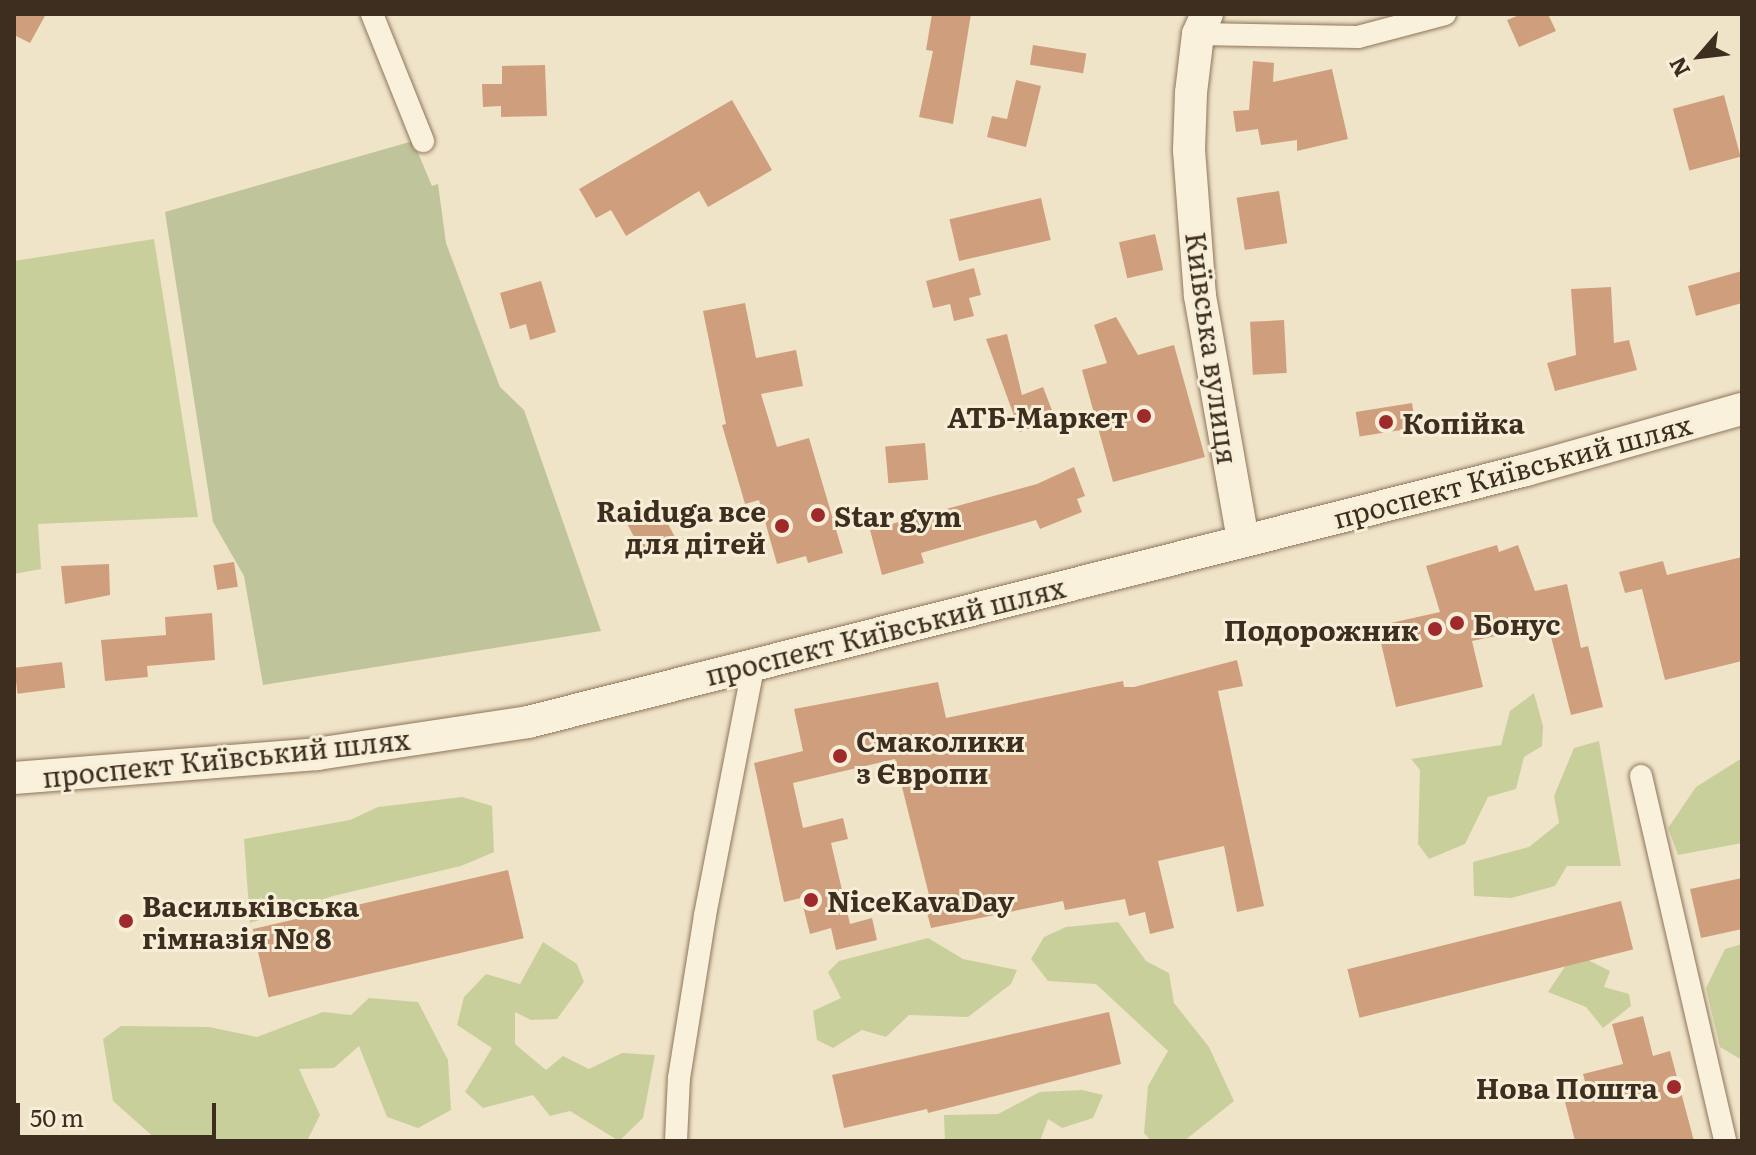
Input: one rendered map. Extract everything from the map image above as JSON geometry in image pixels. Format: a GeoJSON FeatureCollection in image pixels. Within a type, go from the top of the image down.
{"type":"FeatureCollection","features":[{"type":"Feature","properties":{"kind":"main road","name":"Київська вулиця"},"geometry":{"type":"LineString","coordinates":[[1203,24],[1189,150],[1200,296],[1243,540]]}},
{"type":"Feature","properties":{"kind":"main road","name":"проспект Київський шлях"},"geometry":{"type":"LineString","coordinates":[[14,778],[317,754],[528,722],[1742,409]]}},
{"type":"Feature","properties":{"kind":"street"},"geometry":{"type":"LineString","coordinates":[[372,14],[423,141]]}},
{"type":"Feature","properties":{"kind":"street"},"geometry":{"type":"LineString","coordinates":[[1203,24],[1358,37],[1445,14]]}},
{"type":"Feature","properties":{"kind":"street"},"geometry":{"type":"LineString","coordinates":[[676,1141],[679,1078],[705,915],[754,663]]}},
{"type":"Feature","properties":{"kind":"street"},"geometry":{"type":"LineString","coordinates":[[1641,776],[1725,1141]]}},
{"type":"Feature","properties":{"kind":"green space"},"geometry":{"type":"Polygon","coordinates":[[[413,141],[432,186],[438,184],[446,243],[500,387],[524,410],[601,631],[263,685],[244,576],[213,522],[165,212],[413,141]]]}},
{"type":"Feature","properties":{"kind":"green space"},"geometry":{"type":"Polygon","coordinates":[[[154,239],[198,517],[38,524],[41,569],[14,574],[14,261],[154,239]]]}},
{"type":"Feature","properties":{"kind":"green space"},"geometry":{"type":"Polygon","coordinates":[[[1534,693],[1543,726],[1542,746],[1524,757],[1516,789],[1488,797],[1465,844],[1429,859],[1418,844],[1420,770],[1411,759],[1501,745],[1510,711],[1534,693]]]}},
{"type":"Feature","properties":{"kind":"green space"},"geometry":{"type":"Polygon","coordinates":[[[1599,741],[1621,866],[1567,866],[1555,886],[1511,898],[1474,896],[1473,862],[1529,847],[1559,823],[1554,796],[1574,748],[1599,741]]]}},
{"type":"Feature","properties":{"kind":"green space"},"geometry":{"type":"Polygon","coordinates":[[[1742,758],[1742,843],[1678,855],[1668,828],[1696,787],[1742,758]]]}},
{"type":"Feature","properties":{"kind":"green space"},"geometry":{"type":"Polygon","coordinates":[[[462,797],[492,806],[494,852],[461,866],[333,896],[250,923],[244,839],[350,820],[378,807],[462,797]]]}},
{"type":"Feature","properties":{"kind":"green space"},"geometry":{"type":"Polygon","coordinates":[[[1118,922],[1146,961],[1169,973],[1174,1003],[1209,1047],[1234,1101],[1184,1141],[1151,1141],[1144,1133],[1148,1086],[1168,1051],[1096,984],[1048,981],[1031,959],[1044,937],[1066,927],[1118,922]]]}},
{"type":"Feature","properties":{"kind":"green space"},"geometry":{"type":"Polygon","coordinates":[[[928,938],[963,959],[1017,970],[1011,984],[968,1017],[909,1015],[886,1037],[862,1030],[833,1048],[817,1040],[813,1011],[841,998],[828,972],[839,961],[928,938]]]}},
{"type":"Feature","properties":{"kind":"green space"},"geometry":{"type":"Polygon","coordinates":[[[543,942],[577,964],[584,982],[557,1019],[531,1020],[515,1012],[515,1044],[546,1070],[563,1056],[589,1069],[622,1053],[655,1055],[643,1118],[619,1141],[570,1111],[550,1116],[533,1095],[483,1108],[465,1092],[492,1048],[457,1025],[464,997],[486,974],[520,984],[543,942]]]}},
{"type":"Feature","properties":{"kind":"green space"},"geometry":{"type":"Polygon","coordinates":[[[1742,944],[1742,1060],[1720,1047],[1706,988],[1725,949],[1742,944]]]}},
{"type":"Feature","properties":{"kind":"green space"},"geometry":{"type":"Polygon","coordinates":[[[1574,953],[1610,971],[1604,987],[1629,994],[1631,1006],[1603,1028],[1586,1007],[1548,992],[1574,953]]]}},
{"type":"Feature","properties":{"kind":"green space"},"geometry":{"type":"Polygon","coordinates":[[[369,998],[418,1002],[448,1060],[451,1110],[418,1128],[387,1117],[359,1046],[334,1068],[299,1069],[320,1115],[307,1141],[158,1141],[113,1101],[103,1039],[121,1026],[209,1027],[257,1037],[323,1012],[351,1015],[369,998]]]}},
{"type":"Feature","properties":{"kind":"green space"},"geometry":{"type":"Polygon","coordinates":[[[1082,1090],[1103,1095],[1093,1118],[1062,1128],[1048,1119],[1040,1141],[945,1141],[944,1115],[998,1114],[1040,1092],[1082,1090]]]}},
{"type":"Feature","properties":{"kind":"building"},"geometry":{"type":"Polygon","coordinates":[[[14,14],[46,14],[30,43],[14,35],[14,14]]]}},
{"type":"Feature","properties":{"kind":"building"},"geometry":{"type":"Polygon","coordinates":[[[932,14],[971,14],[953,124],[919,117],[933,51],[926,50],[932,14]]]}},
{"type":"Feature","properties":{"kind":"building"},"geometry":{"type":"Polygon","coordinates":[[[1522,14],[1548,14],[1556,31],[1519,47],[1507,20],[1522,14]]]}},
{"type":"Feature","properties":{"kind":"building"},"geometry":{"type":"Polygon","coordinates":[[[1033,45],[1086,53],[1083,73],[1030,65],[1033,45]]]}},
{"type":"Feature","properties":{"kind":"building"},"geometry":{"type":"Polygon","coordinates":[[[1253,61],[1274,63],[1273,82],[1332,69],[1348,139],[1297,151],[1297,140],[1261,145],[1258,129],[1236,132],[1233,111],[1249,110],[1253,61]]]}},
{"type":"Feature","properties":{"kind":"building"},"geometry":{"type":"Polygon","coordinates":[[[545,65],[547,116],[501,117],[501,106],[483,107],[482,84],[502,84],[502,66],[545,65]]]}},
{"type":"Feature","properties":{"kind":"building"},"geometry":{"type":"Polygon","coordinates":[[[1016,80],[1041,86],[1026,147],[987,137],[992,116],[1007,119],[1016,80]]]}},
{"type":"Feature","properties":{"kind":"building"},"geometry":{"type":"Polygon","coordinates":[[[1724,95],[1741,157],[1689,171],[1673,109],[1724,95]]]}},
{"type":"Feature","properties":{"kind":"building"},"geometry":{"type":"Polygon","coordinates":[[[732,100],[772,170],[708,207],[699,191],[626,236],[611,210],[596,218],[579,189],[732,100]]]}},
{"type":"Feature","properties":{"kind":"building"},"geometry":{"type":"Polygon","coordinates":[[[1279,191],[1287,243],[1245,250],[1237,198],[1279,191]]]}},
{"type":"Feature","properties":{"kind":"building"},"geometry":{"type":"Polygon","coordinates":[[[1041,198],[1051,240],[959,261],[949,219],[1041,198]]]}},
{"type":"Feature","properties":{"kind":"building"},"geometry":{"type":"Polygon","coordinates":[[[1155,234],[1163,270],[1127,278],[1119,242],[1155,234]]]}},
{"type":"Feature","properties":{"kind":"building"},"geometry":{"type":"Polygon","coordinates":[[[974,268],[981,295],[969,298],[974,316],[954,321],[950,304],[933,308],[926,281],[974,268]]]}},
{"type":"Feature","properties":{"kind":"building"},"geometry":{"type":"Polygon","coordinates":[[[1742,271],[1742,303],[1696,316],[1688,286],[1742,271]]]}},
{"type":"Feature","properties":{"kind":"building"},"geometry":{"type":"Polygon","coordinates":[[[541,281],[556,332],[530,340],[526,324],[510,329],[500,293],[541,281]]]}},
{"type":"Feature","properties":{"kind":"building"},"geometry":{"type":"Polygon","coordinates":[[[1611,287],[1614,343],[1629,340],[1637,370],[1555,391],[1547,363],[1576,355],[1571,289],[1611,287]]]}},
{"type":"Feature","properties":{"kind":"building"},"geometry":{"type":"Polygon","coordinates":[[[745,303],[756,358],[796,350],[803,386],[761,394],[777,447],[809,438],[843,553],[808,563],[806,556],[777,564],[759,500],[745,504],[722,425],[726,424],[703,311],[745,303]]]}},
{"type":"Feature","properties":{"kind":"building","name":"АТБ-Маркет"},"geometry":{"type":"Polygon","coordinates":[[[1116,317],[1138,355],[1174,345],[1205,457],[1113,482],[1082,370],[1107,363],[1094,325],[1116,317]]]}},
{"type":"Feature","properties":{"kind":"building"},"geometry":{"type":"Polygon","coordinates":[[[1284,320],[1287,373],[1253,375],[1250,322],[1284,320]]]}},
{"type":"Feature","properties":{"kind":"building"},"geometry":{"type":"Polygon","coordinates":[[[1007,334],[1022,395],[1043,387],[1055,418],[1020,432],[986,339],[1007,334]]]}},
{"type":"Feature","properties":{"kind":"building","name":"Копійка"},"geometry":{"type":"Polygon","coordinates":[[[1412,403],[1416,428],[1360,437],[1356,412],[1412,403]]]}},
{"type":"Feature","properties":{"kind":"building"},"geometry":{"type":"Polygon","coordinates":[[[925,443],[928,480],[888,483],[885,446],[925,443]]]}},
{"type":"Feature","properties":{"kind":"building"},"geometry":{"type":"Polygon","coordinates":[[[1074,467],[1085,496],[1077,499],[1082,512],[1040,529],[1036,520],[921,553],[924,563],[882,575],[870,530],[1037,484],[1074,467]]]}},
{"type":"Feature","properties":{"kind":"building"},"geometry":{"type":"Polygon","coordinates":[[[659,507],[675,537],[643,554],[627,524],[659,507]]]}},
{"type":"Feature","properties":{"kind":"building"},"geometry":{"type":"Polygon","coordinates":[[[1497,545],[1499,552],[1518,545],[1535,591],[1567,584],[1581,648],[1588,646],[1603,707],[1571,715],[1548,625],[1472,641],[1483,687],[1396,707],[1377,626],[1440,612],[1426,566],[1497,545]]]}},
{"type":"Feature","properties":{"kind":"building"},"geometry":{"type":"Polygon","coordinates":[[[1742,557],[1742,661],[1665,680],[1642,589],[1625,593],[1619,572],[1663,561],[1667,575],[1742,557]]]}},
{"type":"Feature","properties":{"kind":"building"},"geometry":{"type":"Polygon","coordinates":[[[234,562],[238,587],[217,590],[213,565],[234,562]]]}},
{"type":"Feature","properties":{"kind":"building"},"geometry":{"type":"Polygon","coordinates":[[[109,564],[110,595],[65,604],[61,566],[109,564]]]}},
{"type":"Feature","properties":{"kind":"building"},"geometry":{"type":"Polygon","coordinates":[[[212,613],[215,660],[147,666],[148,677],[105,681],[101,640],[166,635],[165,617],[212,613]]]}},
{"type":"Feature","properties":{"kind":"building"},"geometry":{"type":"Polygon","coordinates":[[[1237,660],[1243,686],[1218,691],[1264,906],[1237,912],[1224,846],[1158,861],[1174,928],[1150,934],[1145,912],[1129,916],[1125,899],[1065,910],[1063,901],[931,928],[926,909],[932,907],[895,759],[793,783],[803,828],[843,818],[848,839],[831,843],[850,924],[872,918],[877,940],[836,950],[831,928],[810,934],[801,898],[784,902],[754,763],[803,751],[794,709],[938,682],[946,718],[1123,681],[1124,687],[1134,687],[1237,660]]]}},
{"type":"Feature","properties":{"kind":"building"},"geometry":{"type":"Polygon","coordinates":[[[62,662],[65,688],[18,694],[14,668],[62,662]]]}},
{"type":"Feature","properties":{"kind":"building"},"geometry":{"type":"Polygon","coordinates":[[[508,870],[524,938],[268,997],[253,929],[508,870]]]}},
{"type":"Feature","properties":{"kind":"building"},"geometry":{"type":"Polygon","coordinates":[[[1742,878],[1742,929],[1701,938],[1690,889],[1742,878]]]}},
{"type":"Feature","properties":{"kind":"building"},"geometry":{"type":"Polygon","coordinates":[[[1621,901],[1633,950],[1359,1018],[1347,969],[1621,901]]]}},
{"type":"Feature","properties":{"kind":"building"},"geometry":{"type":"Polygon","coordinates":[[[1109,1012],[1121,1064],[928,1113],[927,1109],[844,1128],[832,1075],[1109,1012]]]}},
{"type":"Feature","properties":{"kind":"building"},"geometry":{"type":"Polygon","coordinates":[[[1643,1016],[1653,1056],[1670,1051],[1694,1141],[1575,1141],[1565,1102],[1589,1096],[1583,1074],[1623,1064],[1612,1024],[1643,1016]]]}},
{"type":"Feature","properties":{"kind":"place","name":"АТБ-Маркет"},"geometry":{"type":"Point","coordinates":[1144,416]}},
{"type":"Feature","properties":{"kind":"place","name":"Копійка"},"geometry":{"type":"Point","coordinates":[1386,422]}},
{"type":"Feature","properties":{"kind":"place","name":"Star gym"},"geometry":{"type":"Point","coordinates":[818,515]}},
{"type":"Feature","properties":{"kind":"place","name":"Raiduga все для дітей"},"geometry":{"type":"Point","coordinates":[782,526]}},
{"type":"Feature","properties":{"kind":"place","name":"Бонус"},"geometry":{"type":"Point","coordinates":[1457,623]}},
{"type":"Feature","properties":{"kind":"place","name":"Подорожник"},"geometry":{"type":"Point","coordinates":[1435,629]}},
{"type":"Feature","properties":{"kind":"place","name":"Смаколики з Європи"},"geometry":{"type":"Point","coordinates":[840,756]}},
{"type":"Feature","properties":{"kind":"place","name":"NiceKavaDay"},"geometry":{"type":"Point","coordinates":[811,900]}},
{"type":"Feature","properties":{"kind":"place","name":"Васильківська гімназія № 8"},"geometry":{"type":"Point","coordinates":[126,921]}},
{"type":"Feature","properties":{"kind":"place","name":"Нова Пошта"},"geometry":{"type":"Point","coordinates":[1674,1087]}}]}
